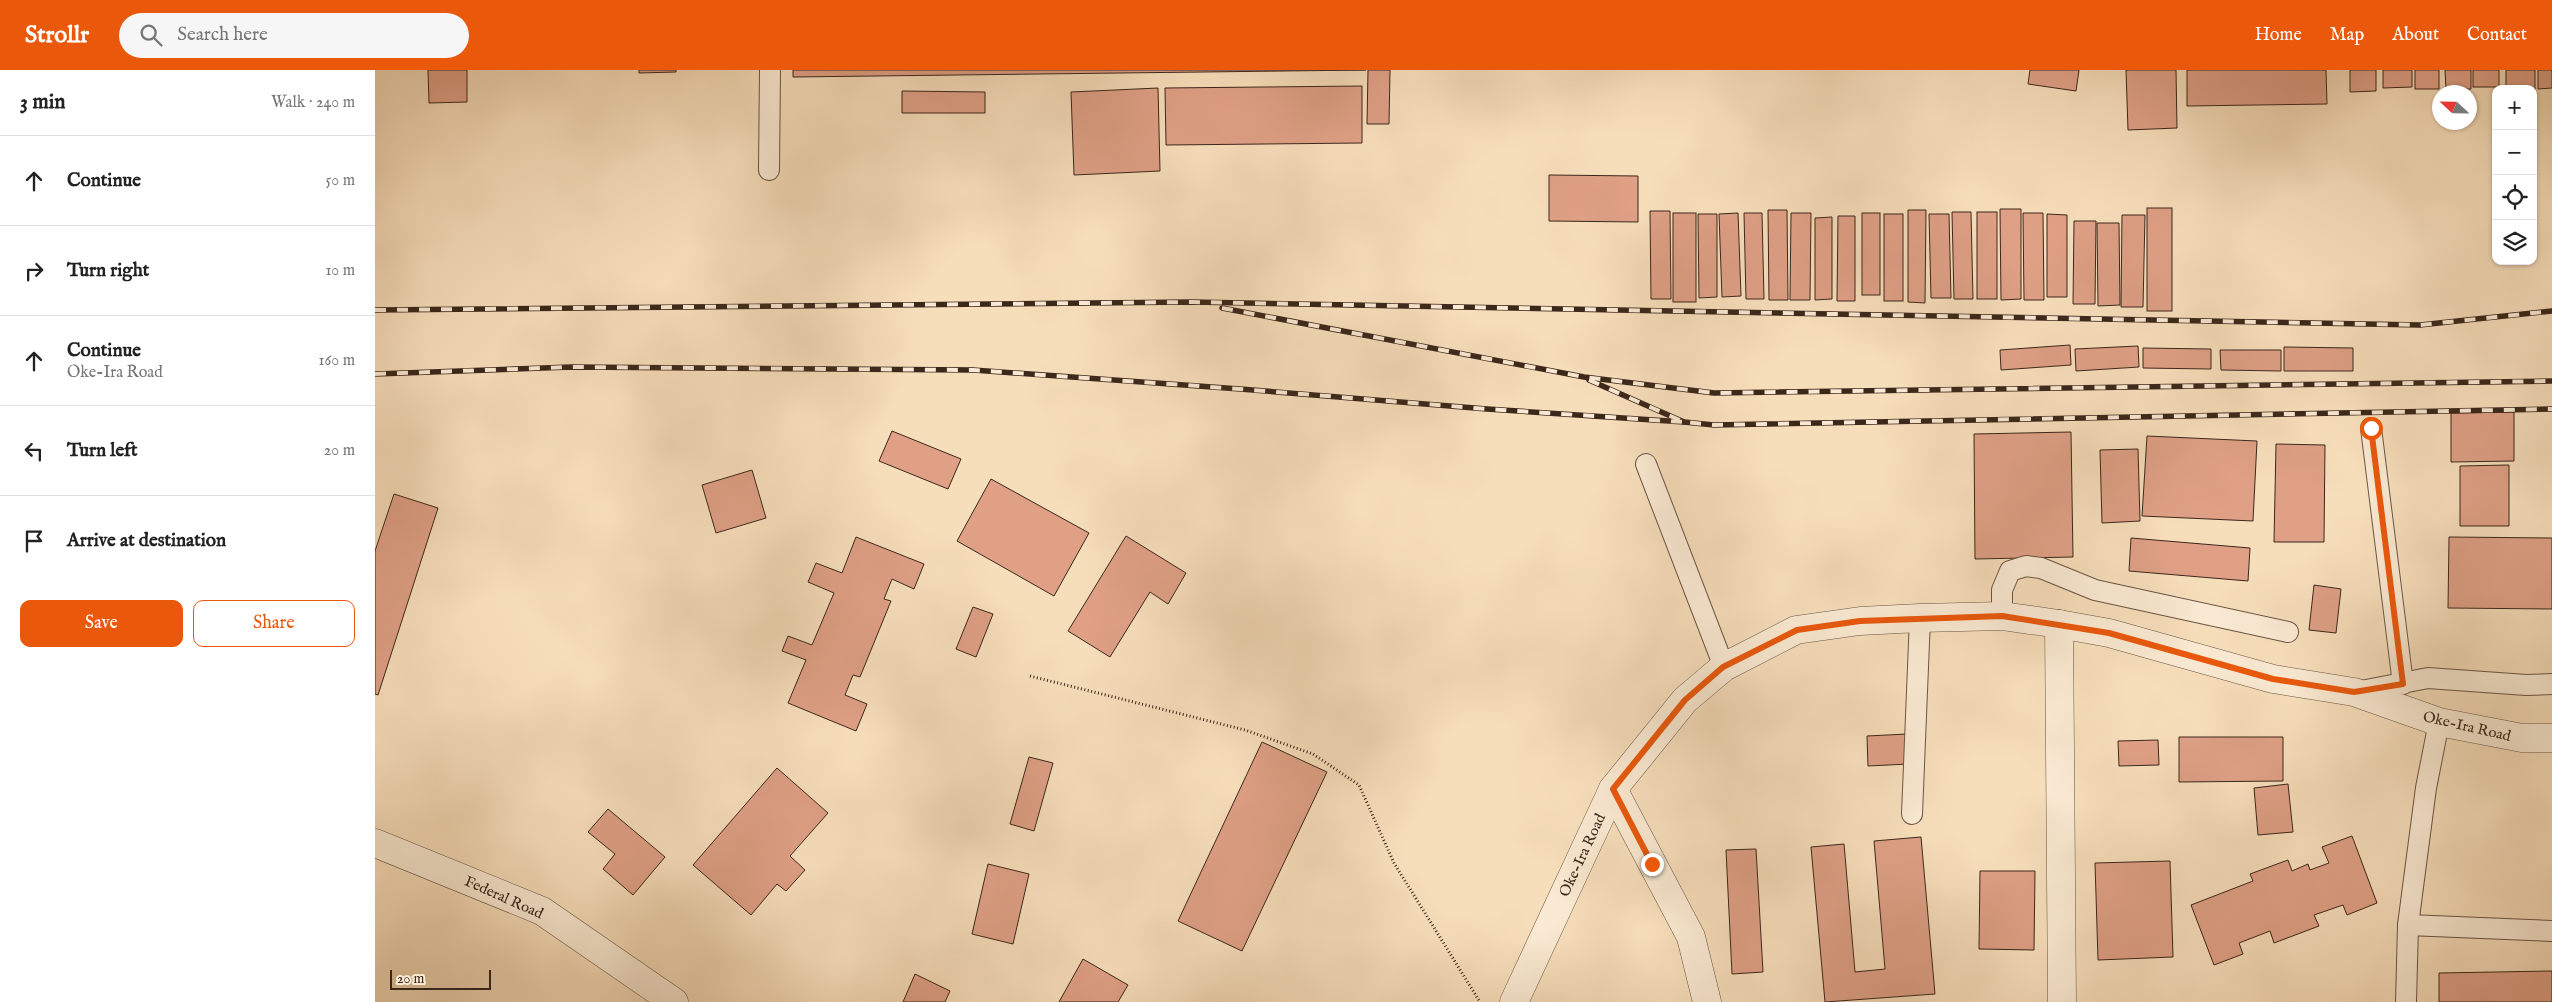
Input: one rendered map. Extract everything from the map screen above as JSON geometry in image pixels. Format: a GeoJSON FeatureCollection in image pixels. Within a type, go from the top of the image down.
{"type":"FeatureCollection","features":[{"type":"Feature","properties":{"kind":"street","name":"Oke-Ira Road"},"geometry":{"type":"LineString","coordinates":[[1514,1002],[1613,789],[1685,700],[1723,667],[1797,630],[1860,621],[2002,616],[2059,624],[2109,633],[2273,679],[2354,692],[2439,722],[2522,738],[2552,738]]}},
{"type":"Feature","properties":{"kind":"street"},"geometry":{"type":"LineString","coordinates":[[2059,624],[2062,1002]]}},
{"type":"Feature","properties":{"kind":"street"},"geometry":{"type":"LineString","coordinates":[[1613,789],[1691,937],[1707,1002]]}},
{"type":"Feature","properties":{"kind":"street","name":"Federal Road"},"geometry":{"type":"LineString","coordinates":[[375,843],[542,911],[674,1002]]}},
{"type":"Feature","properties":{"kind":"lane"},"geometry":{"type":"LineString","coordinates":[[769,170],[770,70]]}},
{"type":"Feature","properties":{"kind":"lane"},"geometry":{"type":"LineString","coordinates":[[2371,428],[2403,684]]}},
{"type":"Feature","properties":{"kind":"lane"},"geometry":{"type":"LineString","coordinates":[[1646,464],[1723,667]]}},
{"type":"Feature","properties":{"kind":"lane"},"geometry":{"type":"LineString","coordinates":[[2002,616],[2002,590],[2010,571],[2026,566],[2041,568],[2095,590],[2288,632]]}},
{"type":"Feature","properties":{"kind":"lane"},"geometry":{"type":"LineString","coordinates":[[1912,814],[1920,618]]}},
{"type":"Feature","properties":{"kind":"lane"},"geometry":{"type":"LineString","coordinates":[[2354,692],[2428,678],[2526,685],[2552,684]]}},
{"type":"Feature","properties":{"kind":"lane"},"geometry":{"type":"LineString","coordinates":[[2406,1002],[2408,925],[2426,788],[2439,722]]}},
{"type":"Feature","properties":{"kind":"lane"},"geometry":{"type":"LineString","coordinates":[[2408,925],[2552,931]]}},
{"type":"Feature","properties":{"kind":"path"},"geometry":{"type":"LineString","coordinates":[[1030,676],[1245,730],[1313,754],[1359,785],[1394,864],[1480,1002]]}},
{"type":"Feature","properties":{"kind":"building"},"geometry":{"type":"Polygon","coordinates":[[[428,70],[467,70],[467,102],[429,103],[428,70]]]}},
{"type":"Feature","properties":{"kind":"building"},"geometry":{"type":"Polygon","coordinates":[[[639,70],[676,70],[676,72],[639,73],[639,70]]]}},
{"type":"Feature","properties":{"kind":"building"},"geometry":{"type":"Polygon","coordinates":[[[793,70],[1366,70],[793,77],[793,70]]]}},
{"type":"Feature","properties":{"kind":"building"},"geometry":{"type":"Polygon","coordinates":[[[1368,70],[1390,70],[1389,124],[1367,124],[1368,70]]]}},
{"type":"Feature","properties":{"kind":"building"},"geometry":{"type":"Polygon","coordinates":[[[2030,70],[2079,70],[2076,91],[2028,84],[2030,70]]]}},
{"type":"Feature","properties":{"kind":"building"},"geometry":{"type":"Polygon","coordinates":[[[2126,70],[2176,70],[2177,128],[2128,130],[2126,70]]]}},
{"type":"Feature","properties":{"kind":"building"},"geometry":{"type":"Polygon","coordinates":[[[2187,70],[2326,70],[2327,104],[2187,106],[2187,70]]]}},
{"type":"Feature","properties":{"kind":"building"},"geometry":{"type":"Polygon","coordinates":[[[2350,70],[2376,70],[2376,91],[2350,92],[2350,70]]]}},
{"type":"Feature","properties":{"kind":"building"},"geometry":{"type":"Polygon","coordinates":[[[2383,70],[2412,70],[2412,87],[2383,88],[2383,70]]]}},
{"type":"Feature","properties":{"kind":"building"},"geometry":{"type":"Polygon","coordinates":[[[2415,70],[2439,70],[2439,85],[2432,85],[2432,89],[2415,89],[2415,70]]]}},
{"type":"Feature","properties":{"kind":"building"},"geometry":{"type":"Polygon","coordinates":[[[2445,70],[2471,70],[2471,85],[2446,85],[2445,70]]]}},
{"type":"Feature","properties":{"kind":"building"},"geometry":{"type":"Polygon","coordinates":[[[2473,70],[2499,70],[2499,85],[2477,87],[2477,85],[2473,85],[2473,70]]]}},
{"type":"Feature","properties":{"kind":"building"},"geometry":{"type":"Polygon","coordinates":[[[2506,70],[2535,70],[2535,85],[2506,85],[2506,70]]]}},
{"type":"Feature","properties":{"kind":"building"},"geometry":{"type":"Polygon","coordinates":[[[2538,70],[2552,70],[2552,88],[2538,89],[2538,70]]]}},
{"type":"Feature","properties":{"kind":"building"},"geometry":{"type":"Polygon","coordinates":[[[1362,86],[1362,143],[1166,145],[1165,88],[1362,86]]]}},
{"type":"Feature","properties":{"kind":"building"},"geometry":{"type":"Polygon","coordinates":[[[1158,88],[1160,171],[1074,175],[1071,92],[1158,88]]]}},
{"type":"Feature","properties":{"kind":"building"},"geometry":{"type":"Polygon","coordinates":[[[902,91],[985,92],[985,113],[902,113],[902,91]]]}},
{"type":"Feature","properties":{"kind":"building"},"geometry":{"type":"Polygon","coordinates":[[[1549,175],[1638,176],[1638,222],[1549,221],[1549,175]]]}},
{"type":"Feature","properties":{"kind":"building"},"geometry":{"type":"Polygon","coordinates":[[[2147,208],[2172,208],[2172,311],[2147,311],[2147,208]]]}},
{"type":"Feature","properties":{"kind":"building"},"geometry":{"type":"Polygon","coordinates":[[[2000,209],[2021,209],[2021,299],[2001,300],[2000,209]]]}},
{"type":"Feature","properties":{"kind":"building"},"geometry":{"type":"Polygon","coordinates":[[[1768,210],[1787,210],[1788,300],[1769,300],[1768,210]]]}},
{"type":"Feature","properties":{"kind":"building"},"geometry":{"type":"Polygon","coordinates":[[[1908,210],[1926,210],[1925,303],[1908,302],[1908,210]]]}},
{"type":"Feature","properties":{"kind":"building"},"geometry":{"type":"Polygon","coordinates":[[[1650,211],[1670,211],[1671,299],[1651,299],[1650,211]]]}},
{"type":"Feature","properties":{"kind":"building"},"geometry":{"type":"Polygon","coordinates":[[[1952,212],[1971,212],[1973,299],[1954,299],[1952,212]]]}},
{"type":"Feature","properties":{"kind":"building"},"geometry":{"type":"Polygon","coordinates":[[[1977,212],[1997,212],[1997,299],[1977,299],[1977,212]]]}},
{"type":"Feature","properties":{"kind":"building"},"geometry":{"type":"Polygon","coordinates":[[[1673,213],[1696,213],[1696,302],[1673,302],[1673,213]]]}},
{"type":"Feature","properties":{"kind":"building"},"geometry":{"type":"Polygon","coordinates":[[[1738,213],[1741,296],[1722,297],[1719,214],[1738,213]]]}},
{"type":"Feature","properties":{"kind":"building"},"geometry":{"type":"Polygon","coordinates":[[[1744,213],[1762,213],[1764,299],[1746,299],[1744,213]]]}},
{"type":"Feature","properties":{"kind":"building"},"geometry":{"type":"Polygon","coordinates":[[[1791,213],[1811,213],[1810,300],[1790,300],[1791,213]]]}},
{"type":"Feature","properties":{"kind":"building"},"geometry":{"type":"Polygon","coordinates":[[[1862,213],[1880,213],[1880,295],[1862,295],[1862,213]]]}},
{"type":"Feature","properties":{"kind":"building"},"geometry":{"type":"Polygon","coordinates":[[[2023,213],[2043,213],[2044,300],[2024,300],[2023,213]]]}},
{"type":"Feature","properties":{"kind":"building"},"geometry":{"type":"Polygon","coordinates":[[[1698,214],[1717,214],[1717,297],[1699,298],[1698,214]]]}},
{"type":"Feature","properties":{"kind":"building"},"geometry":{"type":"Polygon","coordinates":[[[1884,214],[1903,214],[1903,301],[1884,301],[1884,214]]]}},
{"type":"Feature","properties":{"kind":"building"},"geometry":{"type":"Polygon","coordinates":[[[1929,214],[1949,214],[1951,298],[1931,298],[1929,214]]]}},
{"type":"Feature","properties":{"kind":"building"},"geometry":{"type":"Polygon","coordinates":[[[2047,214],[2067,215],[2067,297],[2047,297],[2047,214]]]}},
{"type":"Feature","properties":{"kind":"building"},"geometry":{"type":"Polygon","coordinates":[[[2122,215],[2145,215],[2143,307],[2121,307],[2122,215]]]}},
{"type":"Feature","properties":{"kind":"building"},"geometry":{"type":"Polygon","coordinates":[[[1838,216],[1855,216],[1855,301],[1837,301],[1838,216]]]}},
{"type":"Feature","properties":{"kind":"building"},"geometry":{"type":"Polygon","coordinates":[[[1832,217],[1832,299],[1815,300],[1815,218],[1832,217]]]}},
{"type":"Feature","properties":{"kind":"building"},"geometry":{"type":"Polygon","coordinates":[[[2074,221],[2096,221],[2095,304],[2073,304],[2074,221]]]}},
{"type":"Feature","properties":{"kind":"building"},"geometry":{"type":"Polygon","coordinates":[[[2097,223],[2119,223],[2120,305],[2098,306],[2097,223]]]}},
{"type":"Feature","properties":{"kind":"building"},"geometry":{"type":"Polygon","coordinates":[[[2070,345],[2071,365],[2001,370],[2000,350],[2070,345]]]}},
{"type":"Feature","properties":{"kind":"building"},"geometry":{"type":"Polygon","coordinates":[[[2138,346],[2139,367],[2076,371],[2075,349],[2138,346]]]}},
{"type":"Feature","properties":{"kind":"building"},"geometry":{"type":"Polygon","coordinates":[[[2284,347],[2353,348],[2353,371],[2284,371],[2284,347]]]}},
{"type":"Feature","properties":{"kind":"building"},"geometry":{"type":"Polygon","coordinates":[[[2143,348],[2211,349],[2211,369],[2143,368],[2143,348]]]}},
{"type":"Feature","properties":{"kind":"building"},"geometry":{"type":"Polygon","coordinates":[[[2220,350],[2281,350],[2281,371],[2221,370],[2220,350]]]}},
{"type":"Feature","properties":{"kind":"building"},"geometry":{"type":"Polygon","coordinates":[[[2514,412],[2514,461],[2451,462],[2451,413],[2514,412]]]}},
{"type":"Feature","properties":{"kind":"building"},"geometry":{"type":"Polygon","coordinates":[[[892,431],[961,459],[948,489],[879,461],[892,431]]]}},
{"type":"Feature","properties":{"kind":"building"},"geometry":{"type":"Polygon","coordinates":[[[2071,432],[2073,557],[1975,559],[1974,434],[2071,432]]]}},
{"type":"Feature","properties":{"kind":"building"},"geometry":{"type":"Polygon","coordinates":[[[2147,436],[2257,441],[2253,521],[2142,516],[2147,436]]]}},
{"type":"Feature","properties":{"kind":"building"},"geometry":{"type":"Polygon","coordinates":[[[2276,444],[2325,445],[2324,542],[2274,542],[2276,444]]]}},
{"type":"Feature","properties":{"kind":"building"},"geometry":{"type":"Polygon","coordinates":[[[2138,449],[2140,521],[2102,523],[2100,450],[2138,449]]]}},
{"type":"Feature","properties":{"kind":"building"},"geometry":{"type":"Polygon","coordinates":[[[2509,465],[2509,526],[2460,526],[2460,466],[2509,465]]]}},
{"type":"Feature","properties":{"kind":"building"},"geometry":{"type":"Polygon","coordinates":[[[752,470],[766,518],[716,533],[702,485],[752,470]]]}},
{"type":"Feature","properties":{"kind":"building"},"geometry":{"type":"Polygon","coordinates":[[[991,479],[1089,533],[1054,596],[957,541],[991,479]]]}},
{"type":"Feature","properties":{"kind":"building"},"geometry":{"type":"Polygon","coordinates":[[[394,494],[438,508],[378,695],[375,694],[375,551],[394,494]]]}},
{"type":"Feature","properties":{"kind":"building"},"geometry":{"type":"Polygon","coordinates":[[[1126,536],[1186,573],[1168,604],[1150,592],[1110,657],[1068,631],[1126,536]]]}},
{"type":"Feature","properties":{"kind":"building"},"geometry":{"type":"Polygon","coordinates":[[[856,537],[924,564],[914,589],[892,579],[884,599],[891,601],[860,677],[853,675],[845,695],[867,704],[856,731],[788,703],[806,660],[782,651],[788,636],[812,645],[834,593],[808,582],[816,563],[842,573],[856,537]]]}},
{"type":"Feature","properties":{"kind":"building"},"geometry":{"type":"Polygon","coordinates":[[[2449,537],[2552,538],[2552,609],[2448,608],[2449,537]]]}},
{"type":"Feature","properties":{"kind":"building"},"geometry":{"type":"Polygon","coordinates":[[[2131,538],[2250,548],[2248,581],[2129,571],[2131,538]]]}},
{"type":"Feature","properties":{"kind":"building"},"geometry":{"type":"Polygon","coordinates":[[[2314,585],[2341,589],[2336,633],[2309,630],[2314,585]]]}},
{"type":"Feature","properties":{"kind":"building"},"geometry":{"type":"Polygon","coordinates":[[[973,607],[993,614],[976,657],[956,649],[973,607]]]}},
{"type":"Feature","properties":{"kind":"building"},"geometry":{"type":"Polygon","coordinates":[[[1907,734],[1909,764],[1868,766],[1867,736],[1907,734]]]}},
{"type":"Feature","properties":{"kind":"building"},"geometry":{"type":"Polygon","coordinates":[[[2179,737],[2283,737],[2283,781],[2179,782],[2179,737]]]}},
{"type":"Feature","properties":{"kind":"building"},"geometry":{"type":"Polygon","coordinates":[[[2158,740],[2159,765],[2119,766],[2118,741],[2158,740]]]}},
{"type":"Feature","properties":{"kind":"building"},"geometry":{"type":"Polygon","coordinates":[[[1262,742],[1327,772],[1242,951],[1178,921],[1262,742]]]}},
{"type":"Feature","properties":{"kind":"building"},"geometry":{"type":"Polygon","coordinates":[[[1029,757],[1053,763],[1034,831],[1010,824],[1029,757]]]}},
{"type":"Feature","properties":{"kind":"building"},"geometry":{"type":"Polygon","coordinates":[[[777,768],[828,813],[790,856],[805,870],[786,891],[777,884],[751,915],[693,865],[777,768]]]}},
{"type":"Feature","properties":{"kind":"building"},"geometry":{"type":"Polygon","coordinates":[[[2288,784],[2293,832],[2258,835],[2254,788],[2288,784]]]}},
{"type":"Feature","properties":{"kind":"building"},"geometry":{"type":"Polygon","coordinates":[[[608,809],[665,857],[633,895],[603,869],[615,854],[588,832],[608,809]]]}},
{"type":"Feature","properties":{"kind":"building"},"geometry":{"type":"Polygon","coordinates":[[[2352,836],[2377,903],[2347,915],[2343,905],[2314,915],[2319,926],[2274,943],[2270,931],[2239,943],[2243,954],[2214,965],[2191,905],[2253,881],[2250,874],[2288,860],[2292,871],[2308,864],[2310,870],[2329,863],[2322,847],[2352,836]]]}},
{"type":"Feature","properties":{"kind":"building"},"geometry":{"type":"Polygon","coordinates":[[[1921,837],[1935,994],[1825,1002],[1811,847],[1844,844],[1855,972],[1885,969],[1874,841],[1921,837]]]}},
{"type":"Feature","properties":{"kind":"building"},"geometry":{"type":"Polygon","coordinates":[[[1756,849],[1763,972],[1732,974],[1726,850],[1756,849]]]}},
{"type":"Feature","properties":{"kind":"building"},"geometry":{"type":"Polygon","coordinates":[[[2170,861],[2173,957],[2098,960],[2095,863],[2170,861]]]}},
{"type":"Feature","properties":{"kind":"building"},"geometry":{"type":"Polygon","coordinates":[[[988,864],[1029,874],[1013,944],[972,934],[988,864]]]}},
{"type":"Feature","properties":{"kind":"building"},"geometry":{"type":"Polygon","coordinates":[[[1980,871],[2035,871],[2034,950],[1979,949],[1980,871]]]}},
{"type":"Feature","properties":{"kind":"building"},"geometry":{"type":"Polygon","coordinates":[[[1083,959],[1128,985],[1118,1002],[1059,1002],[1083,959]]]}},
{"type":"Feature","properties":{"kind":"building"},"geometry":{"type":"Polygon","coordinates":[[[2552,971],[2552,1002],[2439,1002],[2439,973],[2552,971]]]}},
{"type":"Feature","properties":{"kind":"building"},"geometry":{"type":"Polygon","coordinates":[[[915,974],[950,991],[945,1002],[903,1002],[915,974]]]}},
{"type":"Feature","properties":{"kind":"railway"},"geometry":{"type":"LineString","coordinates":[[375,310],[1192,302],[2420,325],[2552,311]]}},
{"type":"Feature","properties":{"kind":"railway"},"geometry":{"type":"LineString","coordinates":[[1222,308],[1584,377],[1714,393],[2552,381]]}},
{"type":"Feature","properties":{"kind":"railway"},"geometry":{"type":"LineString","coordinates":[[375,374],[571,367],[973,370],[1684,422]]}},
{"type":"Feature","properties":{"kind":"railway"},"geometry":{"type":"LineString","coordinates":[[1589,380],[1684,422],[1714,425],[2552,409]]}},
{"type":"Feature","properties":{"kind":"route"},"geometry":{"type":"LineString","coordinates":[[1652,864],[1613,789],[1685,700],[1723,667],[1797,630],[1860,621],[2002,616],[2109,633],[2273,679],[2354,692],[2403,684],[2371,428]]}}]}
